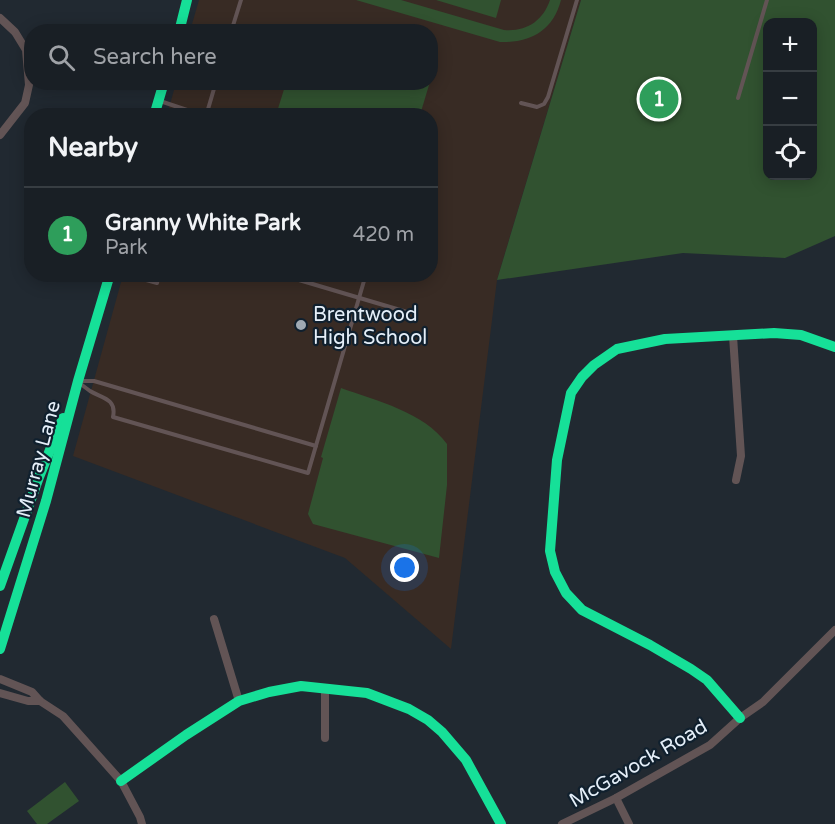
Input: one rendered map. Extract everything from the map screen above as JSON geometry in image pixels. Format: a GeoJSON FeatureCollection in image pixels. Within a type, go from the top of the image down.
{"type":"FeatureCollection","features":[{"type":"Feature","properties":{"kind":"street"},"geometry":{"type":"LineString","coordinates":[[180,24],[187,0]]}},
{"type":"Feature","properties":{"kind":"street"},"geometry":{"type":"LineString","coordinates":[[0,18],[15,32],[24,47]]}},
{"type":"Feature","properties":{"kind":"street"},"geometry":{"type":"LineString","coordinates":[[0,135],[25,103],[28,90]]}},
{"type":"Feature","properties":{"kind":"street"},"geometry":{"type":"LineString","coordinates":[[157,108],[162,90]]}},
{"type":"Feature","properties":{"kind":"street","name":"Murray Lane"},"geometry":{"type":"LineString","coordinates":[[0,649],[46,501],[108,282]]}},
{"type":"Feature","properties":{"kind":"street"},"geometry":{"type":"LineString","coordinates":[[740,718],[707,680],[691,669],[582,610],[566,593],[555,572],[550,551],[557,460],[571,393],[594,365],[617,349],[665,339],[774,333],[801,335],[835,347]]}},
{"type":"Feature","properties":{"kind":"street"},"geometry":{"type":"LineString","coordinates":[[733,336],[741,456],[736,480]]}},
{"type":"Feature","properties":{"kind":"street","name":"Murray Lane"},"geometry":{"type":"LineString","coordinates":[[0,586],[39,477],[78,381]]}},
{"type":"Feature","properties":{"kind":"street"},"geometry":{"type":"LineString","coordinates":[[214,619],[239,701]]}},
{"type":"Feature","properties":{"kind":"street","name":"McGavock Road"},"geometry":{"type":"LineString","coordinates":[[562,824],[616,798],[710,745],[740,718],[763,702],[834,635]]}},
{"type":"Feature","properties":{"kind":"street"},"geometry":{"type":"LineString","coordinates":[[0,679],[32,692],[40,701],[63,716],[121,781],[142,824]]}},
{"type":"Feature","properties":{"kind":"street"},"geometry":{"type":"LineString","coordinates":[[121,781],[239,701],[301,686],[325,688],[367,693],[409,709],[428,720],[442,732],[466,760],[501,824]]}},
{"type":"Feature","properties":{"kind":"street"},"geometry":{"type":"LineString","coordinates":[[325,688],[325,738]]}},
{"type":"Feature","properties":{"kind":"street"},"geometry":{"type":"LineString","coordinates":[[0,693],[28,701],[40,701]]}},
{"type":"Feature","properties":{"kind":"street"},"geometry":{"type":"LineString","coordinates":[[616,798],[629,824]]}},
{"type":"Feature","properties":{"kind":"lane"},"geometry":{"type":"LineString","coordinates":[[234,24],[241,0]]}},
{"type":"Feature","properties":{"kind":"lane"},"geometry":{"type":"LineString","coordinates":[[521,103],[537,107],[544,104],[548,97],[578,0]]}},
{"type":"Feature","properties":{"kind":"lane"},"geometry":{"type":"LineString","coordinates":[[738,98],[766,0]]}},
{"type":"Feature","properties":{"kind":"lane"},"geometry":{"type":"LineString","coordinates":[[208,108],[214,90]]}},
{"type":"Feature","properties":{"kind":"lane"},"geometry":{"type":"LineString","coordinates":[[159,101],[181,108]]}},
{"type":"Feature","properties":{"kind":"lane"},"geometry":{"type":"LineString","coordinates":[[309,282],[407,312]]}},
{"type":"Feature","properties":{"kind":"lane"},"geometry":{"type":"LineString","coordinates":[[78,381],[91,392],[100,394],[109,400],[113,408],[113,417],[308,473],[364,282]]}},
{"type":"Feature","properties":{"kind":"lane"},"geometry":{"type":"LineString","coordinates":[[78,381],[94,381],[316,446]]}},
{"type":"Feature","properties":{"kind":"shaded area","name":"Brentwood High School"},"geometry":{"type":"Polygon","coordinates":[[[199,0],[581,0],[497,280],[451,649],[345,558],[73,456],[121,282],[438,282],[438,108],[169,108],[174,90],[438,90],[438,24],[192,24],[199,0]]]}},
{"type":"Feature","properties":{"kind":"green space"},"geometry":{"type":"Polygon","coordinates":[[[356,0],[401,0],[504,30],[512,30],[533,24],[543,14],[550,0],[561,0],[552,20],[539,33],[521,40],[500,42],[356,0]]]}},
{"type":"Feature","properties":{"kind":"green space"},"geometry":{"type":"Polygon","coordinates":[[[436,0],[501,0],[496,18],[436,0]]]}},
{"type":"Feature","properties":{"kind":"green space"},"geometry":{"type":"Polygon","coordinates":[[[581,0],[835,0],[835,236],[785,258],[683,253],[497,280],[581,0]]]}},
{"type":"Feature","properties":{"kind":"green space"},"geometry":{"type":"Polygon","coordinates":[[[284,90],[428,90],[422,108],[278,108],[284,90]]]}},
{"type":"Feature","properties":{"kind":"green space"},"geometry":{"type":"Polygon","coordinates":[[[341,388],[413,416],[437,433],[447,444],[447,485],[439,558],[313,524],[308,514],[323,458],[321,457],[341,388]]]}},
{"type":"Feature","properties":{"kind":"green space"},"geometry":{"type":"Polygon","coordinates":[[[65,782],[79,801],[47,824],[37,824],[27,811],[65,782]]]}},
{"type":"Feature","properties":{"kind":"traffic: fast"},"geometry":{"type":"LineString","coordinates":[[181,24],[187,0]]}},
{"type":"Feature","properties":{"kind":"traffic: fast"},"geometry":{"type":"LineString","coordinates":[[156,108],[162,90]]}},
{"type":"Feature","properties":{"kind":"traffic: fast"},"geometry":{"type":"LineString","coordinates":[[0,649],[46,501],[108,282]]}},
{"type":"Feature","properties":{"kind":"traffic: fast"},"geometry":{"type":"LineString","coordinates":[[740,718],[707,680],[691,669],[582,610],[566,593],[555,572],[550,551],[557,460],[571,393],[594,365],[617,349],[665,339],[774,333],[801,335],[835,347]]}},
{"type":"Feature","properties":{"kind":"traffic: fast"},"geometry":{"type":"LineString","coordinates":[[0,586],[63,418]]}},
{"type":"Feature","properties":{"kind":"traffic: fast"},"geometry":{"type":"LineString","coordinates":[[121,781],[239,701],[301,686],[367,693],[409,709],[428,720],[442,732],[466,760],[501,824]]}},
{"type":"Feature","properties":{"kind":"place","name":"Granny White Park"},"geometry":{"type":"Point","coordinates":[659,99]}},
{"type":"Feature","properties":{"kind":"place","name":"Brentwood High School"},"geometry":{"type":"Point","coordinates":[301,325]}}]}
